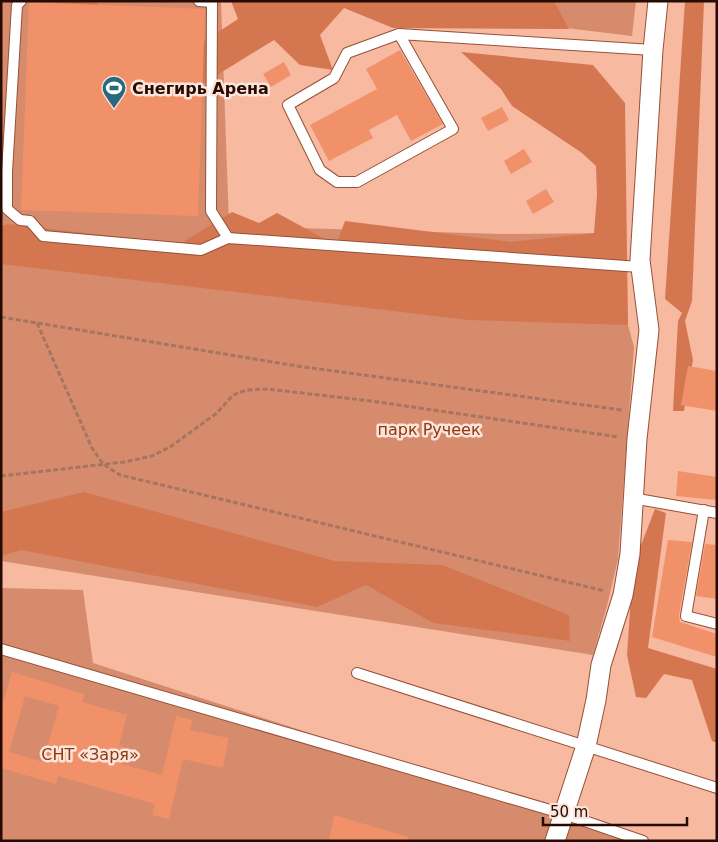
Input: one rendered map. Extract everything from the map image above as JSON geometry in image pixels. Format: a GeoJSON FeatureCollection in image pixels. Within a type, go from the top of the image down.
{"type":"FeatureCollection","features":[{"type":"Feature","properties":{"kind":"street"},"geometry":{"type":"LineString","coordinates":[[555,841],[586,746],[601,665],[622,595],[630,554],[637,439],[649,330],[640,267],[653,50],[658,1]]}},
{"type":"Feature","properties":{"kind":"lane"},"geometry":{"type":"LineString","coordinates":[[21,1],[16,5],[7,172],[7,209],[20,220],[30,220],[43,236],[201,250],[228,238],[640,267]]}},
{"type":"Feature","properties":{"kind":"lane"},"geometry":{"type":"LineString","coordinates":[[199,1],[212,2],[211,210],[228,238]]}},
{"type":"Feature","properties":{"kind":"lane"},"geometry":{"type":"LineString","coordinates":[[399,34],[454,129],[357,182],[337,182],[320,170],[288,105],[334,78],[347,53],[399,34],[653,50]]}},
{"type":"Feature","properties":{"kind":"lane"},"geometry":{"type":"LineString","coordinates":[[632,498],[717,513]]}},
{"type":"Feature","properties":{"kind":"lane"},"geometry":{"type":"LineString","coordinates":[[704,510],[686,616],[717,624]]}},
{"type":"Feature","properties":{"kind":"lane"},"geometry":{"type":"LineString","coordinates":[[1,649],[564,814],[643,841]]}},
{"type":"Feature","properties":{"kind":"lane"},"geometry":{"type":"LineString","coordinates":[[357,673],[717,788]]}},
{"type":"Feature","properties":{"kind":"path"},"geometry":{"type":"LineString","coordinates":[[1,317],[297,366],[640,412]]}},
{"type":"Feature","properties":{"kind":"path"},"geometry":{"type":"LineString","coordinates":[[37,323],[92,448],[103,464],[120,475],[622,595]]}},
{"type":"Feature","properties":{"kind":"path"},"geometry":{"type":"LineString","coordinates":[[1,476],[152,456],[170,447],[217,413],[233,395],[247,390],[267,389],[371,401],[637,439]]}},
{"type":"Feature","properties":{"kind":"green space","name":"парк Ручеек"},"geometry":{"type":"Polygon","coordinates":[[[1,1],[221,1],[229,226],[503,234],[625,233],[628,325],[634,347],[618,559],[593,655],[1,561],[1,1]]]}},
{"type":"Feature","properties":{"kind":"green space"},"geometry":{"type":"Polygon","coordinates":[[[344,1],[636,1],[632,36],[344,1]]]}},
{"type":"Feature","properties":{"kind":"green space","name":"СНТ «Заря»"},"geometry":{"type":"Polygon","coordinates":[[[1,588],[83,590],[93,663],[643,841],[1,841],[1,588]]]}},
{"type":"Feature","properties":{"kind":"shaded area"},"geometry":{"type":"Polygon","coordinates":[[[55,1],[96,1],[129,50],[203,42],[238,19],[231,1],[554,1],[569,29],[393,28],[344,8],[320,35],[333,70],[300,65],[274,40],[204,83],[127,101],[73,77],[55,1]]]}},
{"type":"Feature","properties":{"kind":"shaded area"},"geometry":{"type":"Polygon","coordinates":[[[685,1],[704,1],[692,301],[685,321],[693,360],[684,411],[673,411],[678,321],[682,313],[665,299],[685,1]]]}},
{"type":"Feature","properties":{"kind":"shaded area"},"geometry":{"type":"Polygon","coordinates":[[[461,52],[593,65],[625,103],[628,325],[468,320],[1,264],[1,226],[9,224],[180,244],[232,212],[259,223],[277,213],[336,245],[345,221],[511,242],[594,233],[597,195],[596,166],[582,153],[512,106],[501,89],[461,52]]]}},
{"type":"Feature","properties":{"kind":"shaded area"},"geometry":{"type":"Polygon","coordinates":[[[84,492],[335,561],[442,565],[569,615],[570,641],[433,623],[366,585],[317,607],[21,550],[1,556],[1,512],[84,492]]]}},
{"type":"Feature","properties":{"kind":"shaded area"},"geometry":{"type":"Polygon","coordinates":[[[655,509],[666,513],[648,648],[717,669],[717,743],[712,741],[692,680],[664,674],[646,698],[636,697],[627,655],[633,566],[655,509]]]}},
{"type":"Feature","properties":{"kind":"building","name":"Снегирь Арена"},"geometry":{"type":"Polygon","coordinates":[[[29,2],[205,9],[198,216],[21,210],[29,2]]]}},
{"type":"Feature","properties":{"kind":"building"},"geometry":{"type":"Polygon","coordinates":[[[400,50],[443,124],[411,141],[397,115],[369,130],[373,138],[329,161],[310,125],[377,89],[366,69],[400,50]]]}},
{"type":"Feature","properties":{"kind":"building"},"geometry":{"type":"Polygon","coordinates":[[[284,62],[291,75],[271,87],[263,74],[284,62]]]}},
{"type":"Feature","properties":{"kind":"building"},"geometry":{"type":"Polygon","coordinates":[[[502,107],[509,120],[488,131],[481,118],[502,107]]]}},
{"type":"Feature","properties":{"kind":"building"},"geometry":{"type":"Polygon","coordinates":[[[524,149],[532,162],[511,174],[504,161],[524,149]]]}},
{"type":"Feature","properties":{"kind":"building"},"geometry":{"type":"Polygon","coordinates":[[[546,189],[554,202],[533,214],[526,201],[546,189]]]}},
{"type":"Feature","properties":{"kind":"building"},"geometry":{"type":"Polygon","coordinates":[[[688,366],[717,371],[717,411],[681,405],[688,366]]]}},
{"type":"Feature","properties":{"kind":"building"},"geometry":{"type":"Polygon","coordinates":[[[678,471],[717,477],[717,500],[676,496],[678,471]]]}},
{"type":"Feature","properties":{"kind":"building"},"geometry":{"type":"Polygon","coordinates":[[[668,540],[692,542],[679,615],[680,622],[717,634],[717,657],[652,637],[668,540]]]}},
{"type":"Feature","properties":{"kind":"building"},"geometry":{"type":"Polygon","coordinates":[[[705,544],[717,545],[717,599],[696,596],[705,544]]]}},
{"type":"Feature","properties":{"kind":"building"},"geometry":{"type":"Polygon","coordinates":[[[12,672],[84,694],[82,702],[127,715],[119,745],[124,747],[119,763],[162,775],[176,716],[192,720],[190,730],[229,738],[223,768],[183,759],[169,819],[152,815],[155,804],[58,776],[56,784],[1,768],[1,710],[12,672]],[[25,696],[9,752],[43,762],[59,706],[25,696]]]}},
{"type":"Feature","properties":{"kind":"building"},"geometry":{"type":"Polygon","coordinates":[[[334,815],[408,837],[408,841],[329,841],[334,815]]]}},
{"type":"Feature","properties":{"kind":"place","name":"Снегирь Арена"},"geometry":{"type":"Point","coordinates":[114,109]}}]}
